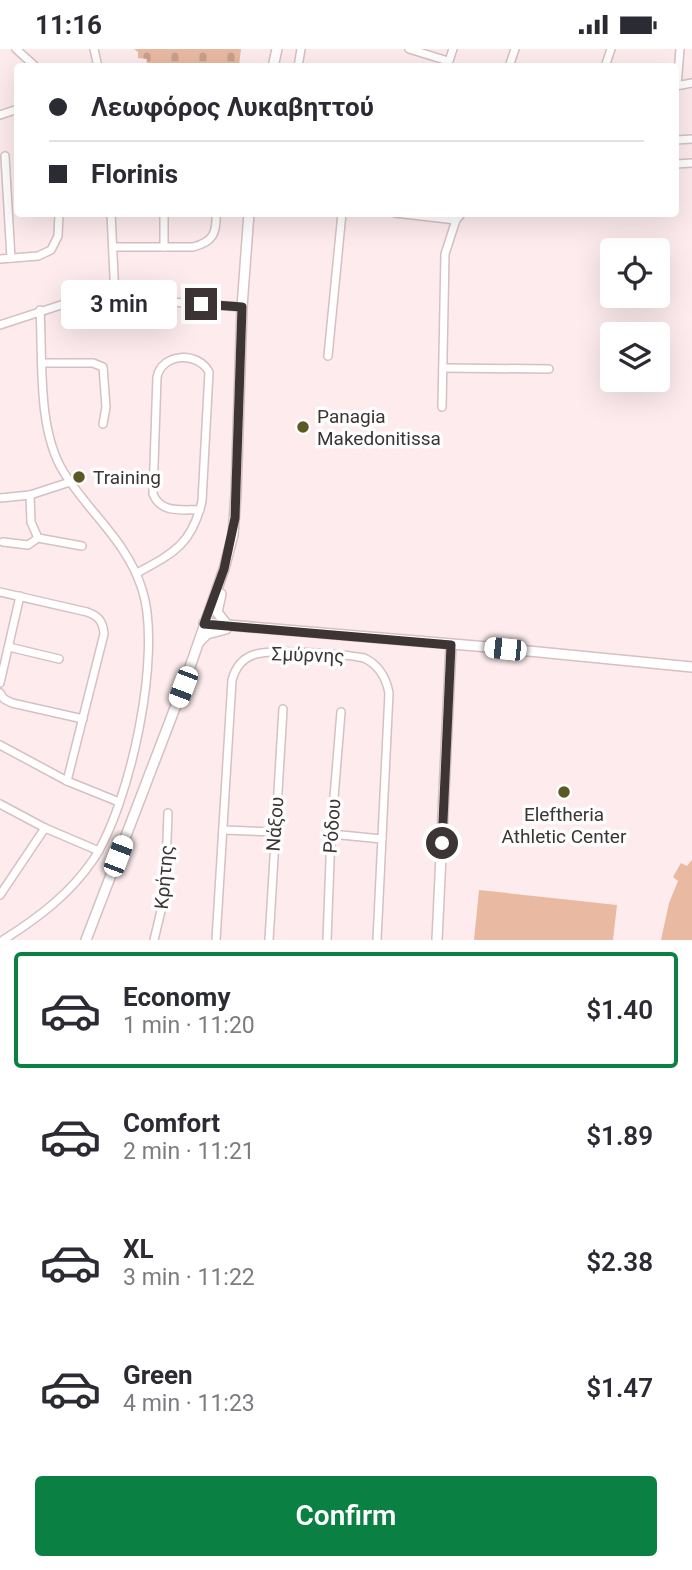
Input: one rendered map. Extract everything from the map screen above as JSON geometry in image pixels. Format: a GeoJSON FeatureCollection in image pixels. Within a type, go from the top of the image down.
{"type":"FeatureCollection","features":[{"type":"Feature","properties":{"kind":"main road"},"geometry":{"type":"LineString","coordinates":[[86,940],[197,645],[233,535],[242,307],[249,217]]}},
{"type":"Feature","properties":{"kind":"main road"},"geometry":{"type":"LineString","coordinates":[[226,563],[227,572],[217,612],[227,625]]}},
{"type":"Feature","properties":{"kind":"main road"},"geometry":{"type":"LineString","coordinates":[[204,624],[692,667]]}},
{"type":"Feature","properties":{"kind":"main road"},"geometry":{"type":"LineString","coordinates":[[197,645],[207,634],[216,630],[242,627]]}},
{"type":"Feature","properties":{"kind":"main road"},"geometry":{"type":"LineString","coordinates":[[437,940],[451,645]]}},
{"type":"Feature","properties":{"kind":"street"},"geometry":{"type":"LineString","coordinates":[[16,49],[32,63]]}},
{"type":"Feature","properties":{"kind":"street"},"geometry":{"type":"LineString","coordinates":[[409,49],[445,63]]}},
{"type":"Feature","properties":{"kind":"street"},"geometry":{"type":"LineString","coordinates":[[5,156],[11,258]]}},
{"type":"Feature","properties":{"kind":"street"},"geometry":{"type":"LineString","coordinates":[[0,259],[38,256],[51,250],[58,236],[59,217]]}},
{"type":"Feature","properties":{"kind":"street"},"geometry":{"type":"LineString","coordinates":[[111,217],[116,298]]}},
{"type":"Feature","properties":{"kind":"street"},"geometry":{"type":"LineString","coordinates":[[164,217],[164,247]]}},
{"type":"Feature","properties":{"kind":"street"},"geometry":{"type":"LineString","coordinates":[[113,247],[204,245],[216,230],[216,217]]}},
{"type":"Feature","properties":{"kind":"street"},"geometry":{"type":"LineString","coordinates":[[328,356],[342,217]]}},
{"type":"Feature","properties":{"kind":"street"},"geometry":{"type":"LineString","coordinates":[[442,407],[445,254],[459,217]]}},
{"type":"Feature","properties":{"kind":"street"},"geometry":{"type":"LineString","coordinates":[[0,325],[40,310],[83,300],[116,298],[242,307]]}},
{"type":"Feature","properties":{"kind":"street"},"geometry":{"type":"LineString","coordinates":[[3,940],[39,917],[60,898],[99,851],[119,802],[137,740],[149,642],[147,603],[137,573],[118,541],[70,482],[54,451],[46,425],[40,310]]}},
{"type":"Feature","properties":{"kind":"street"},"geometry":{"type":"LineString","coordinates":[[137,573],[162,560],[185,543],[193,530],[200,509],[204,488],[209,372],[203,364],[194,359],[172,359],[162,365],[157,377],[153,494],[157,502],[168,509],[200,509]]}},
{"type":"Feature","properties":{"kind":"street"},"geometry":{"type":"LineString","coordinates":[[43,363],[93,363],[103,367],[106,407],[103,424]]}},
{"type":"Feature","properties":{"kind":"street"},"geometry":{"type":"LineString","coordinates":[[443,369],[549,369]]}},
{"type":"Feature","properties":{"kind":"street"},"geometry":{"type":"LineString","coordinates":[[0,498],[30,495],[70,482]]}},
{"type":"Feature","properties":{"kind":"street"},"geometry":{"type":"LineString","coordinates":[[30,495],[31,522],[38,538]]}},
{"type":"Feature","properties":{"kind":"street"},"geometry":{"type":"LineString","coordinates":[[3,542],[25,545],[38,538],[82,546]]}},
{"type":"Feature","properties":{"kind":"street"},"geometry":{"type":"LineString","coordinates":[[0,592],[87,611],[101,621],[104,634],[67,781]]}},
{"type":"Feature","properties":{"kind":"street"},"geometry":{"type":"LineString","coordinates":[[0,683],[20,596]]}},
{"type":"Feature","properties":{"kind":"street"},"geometry":{"type":"LineString","coordinates":[[9,647],[59,659]]}},
{"type":"Feature","properties":{"kind":"street","name":"Σμύρνης"},"geometry":{"type":"LineString","coordinates":[[216,940],[232,680],[241,663],[256,653],[266,652],[356,656],[376,665],[386,678],[389,693],[377,940]]}},
{"type":"Feature","properties":{"kind":"street"},"geometry":{"type":"LineString","coordinates":[[0,693],[12,703],[83,719]]}},
{"type":"Feature","properties":{"kind":"street","name":"Νάξου"},"geometry":{"type":"LineString","coordinates":[[269,940],[283,709]]}},
{"type":"Feature","properties":{"kind":"street","name":"Ρόδου"},"geometry":{"type":"LineString","coordinates":[[327,940],[331,834],[341,712]]}},
{"type":"Feature","properties":{"kind":"street"},"geometry":{"type":"LineString","coordinates":[[0,745],[67,781],[119,802]]}},
{"type":"Feature","properties":{"kind":"street"},"geometry":{"type":"LineString","coordinates":[[0,804],[45,828],[99,851]]}},
{"type":"Feature","properties":{"kind":"street","name":"Κρήτης"},"geometry":{"type":"LineString","coordinates":[[154,940],[165,894],[168,813]]}},
{"type":"Feature","properties":{"kind":"street"},"geometry":{"type":"LineString","coordinates":[[0,895],[45,828]]}},
{"type":"Feature","properties":{"kind":"street"},"geometry":{"type":"LineString","coordinates":[[223,830],[274,832]]}},
{"type":"Feature","properties":{"kind":"street"},"geometry":{"type":"LineString","coordinates":[[331,834],[382,839]]}},
{"type":"Feature","properties":{"kind":"green space"},"geometry":{"type":"Polygon","coordinates":[[[134,49],[241,49],[239,63],[146,63],[147,59],[138,58],[138,52],[134,49]]]}},
{"type":"Feature","properties":{"kind":"green space"},"geometry":{"type":"Polygon","coordinates":[[[692,860],[692,940],[661,940],[669,903],[678,881],[673,877],[681,863],[687,866],[692,860]]]}},
{"type":"Feature","properties":{"kind":"green space"},"geometry":{"type":"Polygon","coordinates":[[[479,890],[617,905],[613,940],[474,940],[479,890]]]}},
{"type":"Feature","properties":{"kind":"place","name":"Panagia Makedonitissa"},"geometry":{"type":"Point","coordinates":[303,427]}},
{"type":"Feature","properties":{"kind":"place","name":"Training"},"geometry":{"type":"Point","coordinates":[79,477]}},
{"type":"Feature","properties":{"kind":"place","name":"Eleftheria Athletic Center"},"geometry":{"type":"Point","coordinates":[564,792]}},
{"type":"Feature","properties":{"kind":"route"},"geometry":{"type":"LineString","coordinates":[[201,304],[242,307],[233,535],[204,624],[451,645],[442,843]]}}]}
